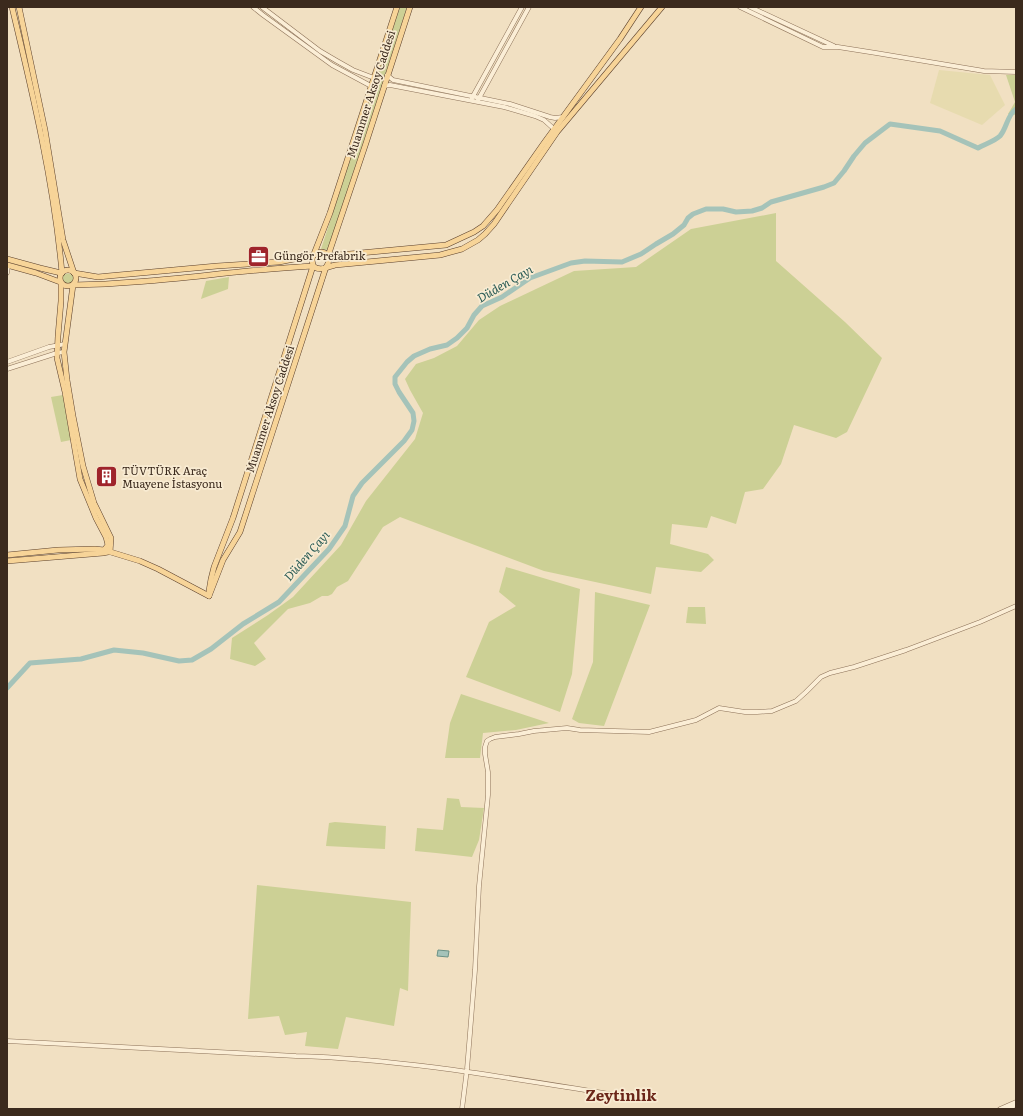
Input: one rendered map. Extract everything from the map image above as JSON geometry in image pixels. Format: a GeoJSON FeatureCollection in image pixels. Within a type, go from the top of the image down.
{"type":"FeatureCollection","features":[{"type":"Feature","properties":{"kind":"main road"},"geometry":{"type":"LineString","coordinates":[[12,7],[40,129],[60,245],[62,273],[60,278],[57,353],[80,478],[96,518],[109,544]]}},
{"type":"Feature","properties":{"kind":"main road"},"geometry":{"type":"LineString","coordinates":[[19,7],[45,130],[63,240],[76,280],[73,285],[64,352],[73,416],[83,466],[94,503],[111,538],[108,551]]}},
{"type":"Feature","properties":{"kind":"main road","name":"Muammer Aksoy Caddesi"},"geometry":{"type":"LineString","coordinates":[[314,255],[330,213],[397,7]]}},
{"type":"Feature","properties":{"kind":"main road","name":"Muammer Aksoy Caddesi"},"geometry":{"type":"LineString","coordinates":[[328,256],[410,7]]}},
{"type":"Feature","properties":{"kind":"main road"},"geometry":{"type":"LineString","coordinates":[[328,256],[446,245],[474,232],[483,226],[497,210],[620,39],[641,7]]}},
{"type":"Feature","properties":{"kind":"main road"},"geometry":{"type":"LineString","coordinates":[[8,265],[36,273],[68,287],[73,285],[195,277],[275,268],[313,266],[321,270],[335,265],[440,255],[462,249],[478,240],[494,224],[557,132],[662,7]]}},
{"type":"Feature","properties":{"kind":"main road"},"geometry":{"type":"LineString","coordinates":[[7,259],[62,273],[68,270],[74,273],[98,277],[279,262],[324,252],[328,256],[329,263],[326,268]]}},
{"type":"Feature","properties":{"kind":"main road"},"geometry":{"type":"LineString","coordinates":[[313,266],[312,259],[314,255]]}},
{"type":"Feature","properties":{"kind":"main road","name":"Muammer Aksoy Caddesi"},"geometry":{"type":"LineString","coordinates":[[209,596],[211,579],[225,541],[313,266]]}},
{"type":"Feature","properties":{"kind":"main road","name":"Muammer Aksoy Caddesi"},"geometry":{"type":"LineString","coordinates":[[209,596],[219,568],[240,532],[326,268]]}},
{"type":"Feature","properties":{"kind":"main road"},"geometry":{"type":"LineString","coordinates":[[7,555],[58,550],[95,549],[108,551],[140,561],[158,569],[209,596]]}},
{"type":"Feature","properties":{"kind":"main road"},"geometry":{"type":"LineString","coordinates":[[7,561],[104,553],[108,551]]}},
{"type":"Feature","properties":{"kind":"street"},"geometry":{"type":"LineString","coordinates":[[253,7],[263,16],[332,65],[371,86]]}},
{"type":"Feature","properties":{"kind":"street"},"geometry":{"type":"LineString","coordinates":[[262,7],[337,62],[374,78]]}},
{"type":"Feature","properties":{"kind":"street"},"geometry":{"type":"LineString","coordinates":[[470,101],[522,7]]}},
{"type":"Feature","properties":{"kind":"street"},"geometry":{"type":"LineString","coordinates":[[476,102],[529,7]]}},
{"type":"Feature","properties":{"kind":"street"},"geometry":{"type":"LineString","coordinates":[[740,7],[823,46],[838,47],[984,71],[1016,72]]}},
{"type":"Feature","properties":{"kind":"street"},"geometry":{"type":"LineString","coordinates":[[750,7],[838,47]]}},
{"type":"Feature","properties":{"kind":"street"},"geometry":{"type":"LineString","coordinates":[[283,30],[284,24]]}},
{"type":"Feature","properties":{"kind":"street"},"geometry":{"type":"LineString","coordinates":[[511,26],[517,29]]}},
{"type":"Feature","properties":{"kind":"street"},"geometry":{"type":"LineString","coordinates":[[387,75],[393,80],[510,104],[550,117],[563,117]]}},
{"type":"Feature","properties":{"kind":"street"},"geometry":{"type":"LineString","coordinates":[[384,86],[390,85],[504,107],[535,116],[544,120],[554,129]]}},
{"type":"Feature","properties":{"kind":"street"},"geometry":{"type":"LineString","coordinates":[[7,273],[8,265]]}},
{"type":"Feature","properties":{"kind":"street"},"geometry":{"type":"LineString","coordinates":[[7,362],[65,344]]}},
{"type":"Feature","properties":{"kind":"street"},"geometry":{"type":"LineString","coordinates":[[7,369],[64,352]]}},
{"type":"Feature","properties":{"kind":"street"},"geometry":{"type":"LineString","coordinates":[[462,1109],[475,970],[479,886],[488,795],[488,772],[485,754],[487,741],[495,737],[567,728],[649,732],[696,720],[719,708],[745,712],[772,711],[796,701],[821,677],[830,673],[854,667],[906,650],[980,622],[1016,606]]}},
{"type":"Feature","properties":{"kind":"street"},"geometry":{"type":"LineString","coordinates":[[7,1041],[331,1057],[466,1072],[622,1096]]}},
{"type":"Feature","properties":{"kind":"street"},"geometry":{"type":"LineString","coordinates":[[1000,1109],[1016,1102]]}},
{"type":"Feature","properties":{"kind":"street"},"geometry":{"type":"LineString","coordinates":[[1007,1109],[1016,1105]]}},
{"type":"Feature","properties":{"kind":"shaded area"},"geometry":{"type":"Polygon","coordinates":[[[939,70],[990,75],[1005,105],[982,125],[930,103],[939,70]]]}},
{"type":"Feature","properties":{"kind":"green space"},"geometry":{"type":"Polygon","coordinates":[[[400,7],[407,7],[328,250],[321,249],[400,7]]]}},
{"type":"Feature","properties":{"kind":"green space"},"geometry":{"type":"Polygon","coordinates":[[[1006,75],[1016,75],[1016,115],[1008,114],[1015,102],[1006,75]]]}},
{"type":"Feature","properties":{"kind":"green space"},"geometry":{"type":"Polygon","coordinates":[[[776,213],[776,261],[845,322],[882,358],[847,432],[836,438],[794,425],[781,464],[763,489],[745,492],[736,524],[711,516],[707,528],[672,524],[670,544],[708,554],[714,560],[701,572],[656,567],[651,594],[544,571],[400,517],[383,527],[348,581],[337,587],[332,594],[328,596],[322,596],[310,603],[288,609],[254,643],[266,659],[255,666],[230,659],[232,638],[293,597],[341,545],[366,501],[415,439],[423,413],[405,379],[416,364],[434,358],[457,346],[479,320],[500,306],[574,271],[636,267],[691,229],[776,213]]]}},
{"type":"Feature","properties":{"kind":"green space"},"geometry":{"type":"Polygon","coordinates":[[[68,273],[72,275],[74,279],[72,283],[68,285],[64,283],[62,279],[64,275],[68,273]]]}},
{"type":"Feature","properties":{"kind":"green space"},"geometry":{"type":"Polygon","coordinates":[[[229,277],[228,289],[201,299],[206,281],[229,277]]]}},
{"type":"Feature","properties":{"kind":"green space"},"geometry":{"type":"Polygon","coordinates":[[[63,395],[71,440],[61,442],[51,397],[63,395]]]}},
{"type":"Feature","properties":{"kind":"green space"},"geometry":{"type":"Polygon","coordinates":[[[506,567],[580,589],[572,674],[560,712],[466,677],[489,622],[516,606],[499,592],[506,567]]]}},
{"type":"Feature","properties":{"kind":"green space"},"geometry":{"type":"Polygon","coordinates":[[[595,592],[650,605],[604,726],[579,723],[572,719],[593,662],[595,592]]]}},
{"type":"Feature","properties":{"kind":"green space"},"geometry":{"type":"Polygon","coordinates":[[[688,607],[705,607],[706,624],[686,623],[688,607]]]}},
{"type":"Feature","properties":{"kind":"green space"},"geometry":{"type":"Polygon","coordinates":[[[461,694],[549,723],[516,730],[483,733],[480,758],[445,758],[450,723],[461,694]]]}},
{"type":"Feature","properties":{"kind":"green space"},"geometry":{"type":"Polygon","coordinates":[[[447,798],[459,799],[461,807],[484,808],[479,840],[472,857],[415,851],[417,828],[443,830],[447,798]]]}},
{"type":"Feature","properties":{"kind":"green space"},"geometry":{"type":"Polygon","coordinates":[[[335,822],[386,826],[385,849],[326,846],[329,823],[335,822]]]}},
{"type":"Feature","properties":{"kind":"green space"},"geometry":{"type":"Polygon","coordinates":[[[257,885],[411,902],[408,991],[400,988],[394,1026],[346,1017],[338,1049],[305,1046],[307,1032],[285,1035],[279,1016],[248,1019],[257,885]]]}},
{"type":"Feature","properties":{"kind":"water"},"geometry":{"type":"Polygon","coordinates":[[[438,950],[449,951],[448,957],[437,956],[438,950]]]}},
{"type":"Feature","properties":{"kind":"waterway","name":"Düden Çayı"},"geometry":{"type":"LineString","coordinates":[[7,688],[30,663],[81,659],[114,650],[143,653],[179,661],[192,660],[211,649],[243,624],[279,602],[329,549],[345,526],[353,496],[362,483],[404,441],[412,430],[414,421],[413,413],[399,392],[395,384],[395,377],[414,356],[430,349],[447,345],[457,338],[467,328],[474,315],[482,306],[502,297],[530,278],[571,263],[585,261],[622,262],[641,254],[673,234],[684,225],[688,218],[693,214],[706,209],[723,209],[736,212],[752,211],[762,208],[771,202],[834,183],[865,143],[890,124],[940,131],[978,148],[1000,136],[1011,115],[1016,109]]}},
{"type":"Feature","properties":{"kind":"place","name":"Güngör Prefabrik"},"geometry":{"type":"Point","coordinates":[259,256]}},
{"type":"Feature","properties":{"kind":"place","name":"TÜVTÜRK Araç Muayene İstasyonu"},"geometry":{"type":"Point","coordinates":[106,477]}},
{"type":"Feature","properties":{"kind":"district","name":"Zeytinlik"},"geometry":{"type":"Point","coordinates":[621,1096]}}]}
